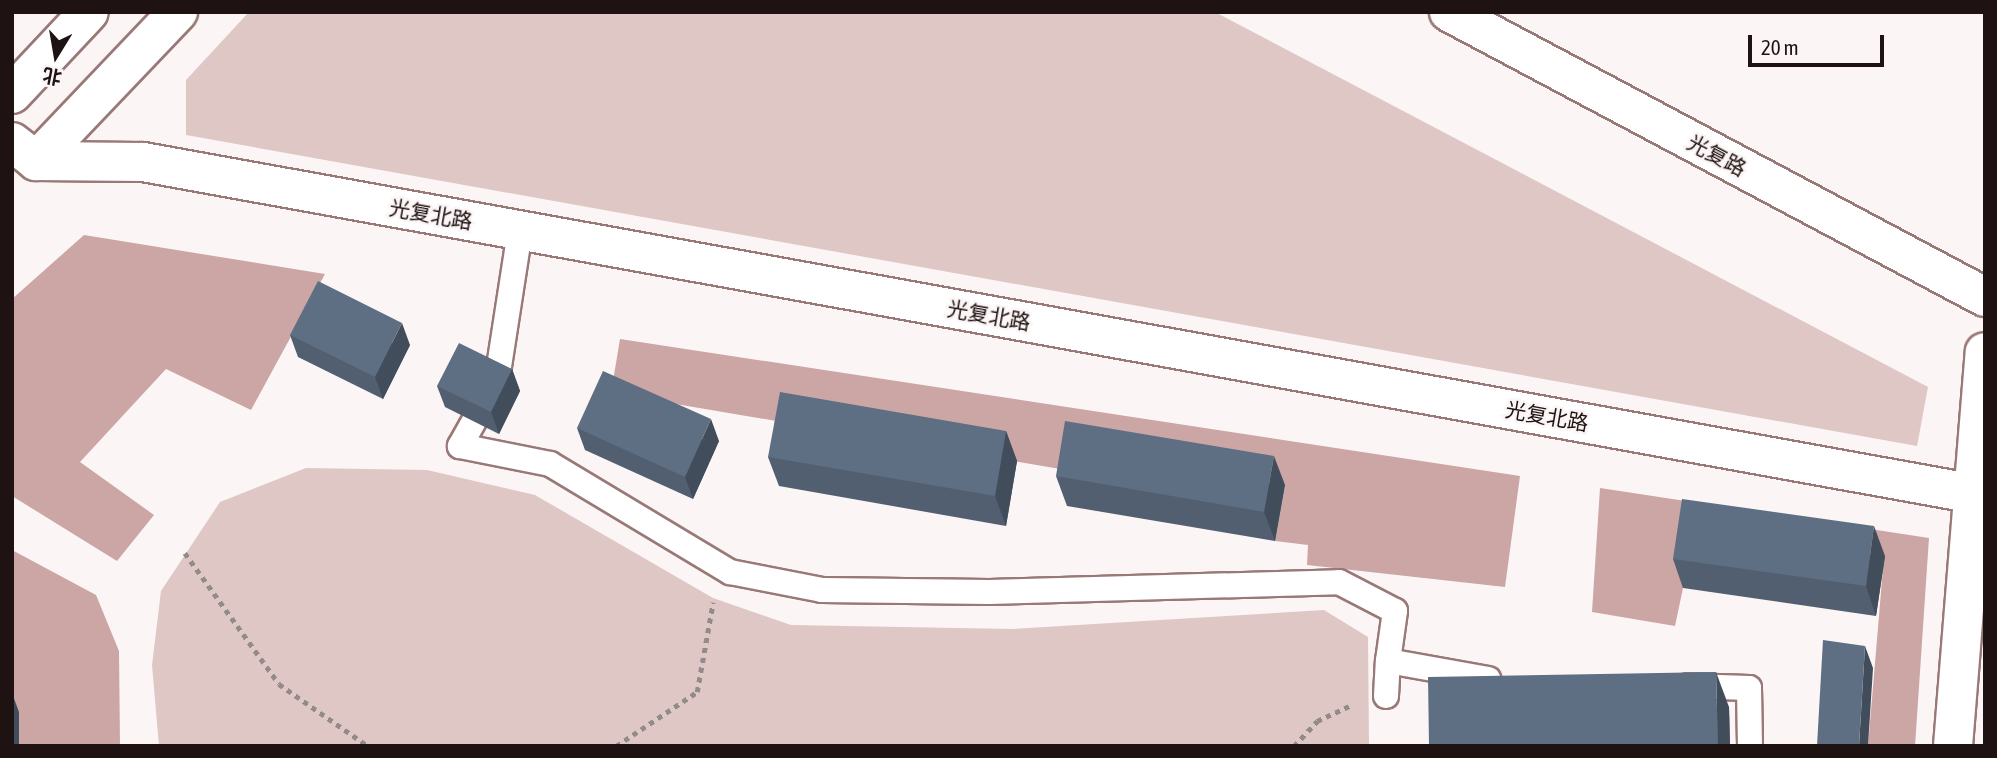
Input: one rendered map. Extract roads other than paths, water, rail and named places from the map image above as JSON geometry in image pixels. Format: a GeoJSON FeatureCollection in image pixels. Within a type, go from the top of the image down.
{"type":"FeatureCollection","features":[{"type":"Feature","properties":{"kind":"street"},"geometry":{"type":"LineString","coordinates":[[12,94],[89,12]]}},
{"type":"Feature","properties":{"kind":"street"},"geometry":{"type":"LineString","coordinates":[[24,152],[178,12]]}},
{"type":"Feature","properties":{"kind":"street","name":"光复路"},"geometry":{"type":"LineString","coordinates":[[1449,12],[1985,297]]}},
{"type":"Feature","properties":{"kind":"street","name":"光复北路"},"geometry":{"type":"LineString","coordinates":[[24,152],[143,162],[1970,493]]}},
{"type":"Feature","properties":{"kind":"street"},"geometry":{"type":"LineString","coordinates":[[1954,746],[1970,493],[1985,352]]}},
{"type":"Feature","properties":{"kind":"lane"},"geometry":{"type":"LineString","coordinates":[[520,231],[497,380],[460,446],[551,464],[730,572],[822,590],[989,592],[1339,582],[1395,611],[1386,696]]}},
{"type":"Feature","properties":{"kind":"lane"},"geometry":{"type":"LineString","coordinates":[[1388,661],[1465,679],[1519,680]]}},
{"type":"Feature","properties":{"kind":"lane"},"geometry":{"type":"LineString","coordinates":[[1668,685],[1749,688],[1750,746]]}}]}
